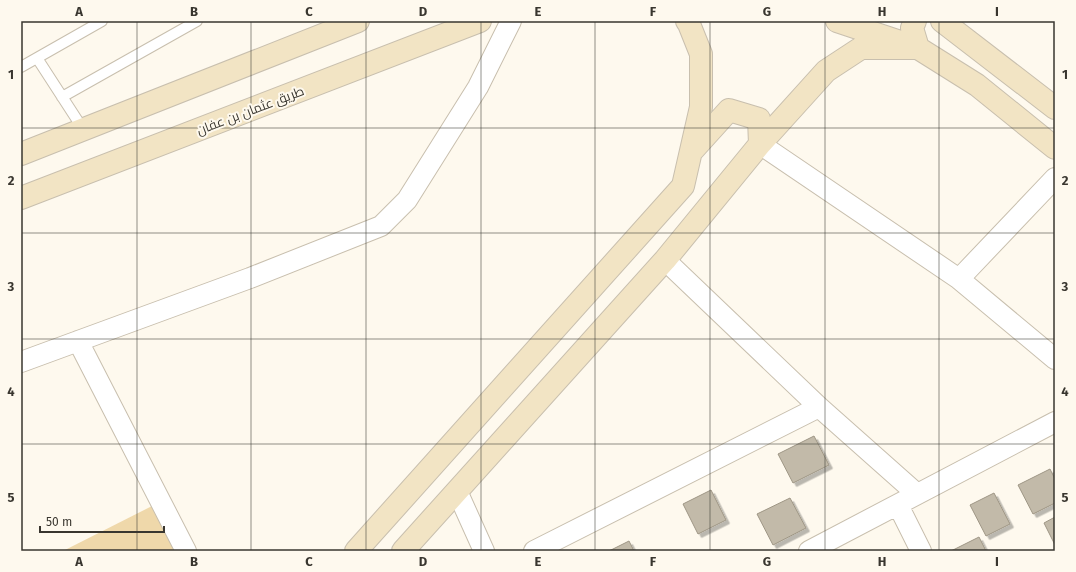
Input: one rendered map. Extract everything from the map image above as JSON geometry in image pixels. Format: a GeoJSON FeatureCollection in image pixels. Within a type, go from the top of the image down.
{"type":"FeatureCollection","features":[{"type":"Feature","properties":{"kind":"street"},"geometry":{"type":"LineString","coordinates":[[21,154],[358,21]]}},
{"type":"Feature","properties":{"kind":"street","name":"طريق عثمان بن عفان"},"geometry":{"type":"LineString","coordinates":[[21,198],[480,21]]}},
{"type":"Feature","properties":{"kind":"street"},"geometry":{"type":"LineString","coordinates":[[21,362],[250,278],[381,226],[407,200],[478,87],[511,21]]}},
{"type":"Feature","properties":{"kind":"street"},"geometry":{"type":"LineString","coordinates":[[356,551],[683,186],[701,107],[701,54],[687,21]]}},
{"type":"Feature","properties":{"kind":"street"},"geometry":{"type":"LineString","coordinates":[[837,21],[918,48],[977,85],[1055,148]]}},
{"type":"Feature","properties":{"kind":"street"},"geometry":{"type":"LineString","coordinates":[[915,21],[912,28],[918,48]]}},
{"type":"Feature","properties":{"kind":"street"},"geometry":{"type":"LineString","coordinates":[[942,21],[1055,108]]}},
{"type":"Feature","properties":{"kind":"street"},"geometry":{"type":"LineString","coordinates":[[403,551],[665,260],[760,144],[826,71],[861,48],[918,48]]}},
{"type":"Feature","properties":{"kind":"street"},"geometry":{"type":"LineString","coordinates":[[690,152],[729,110],[759,119],[760,144]]}},
{"type":"Feature","properties":{"kind":"street"},"geometry":{"type":"LineString","coordinates":[[760,144],[959,279],[1055,359]]}},
{"type":"Feature","properties":{"kind":"street"},"geometry":{"type":"LineString","coordinates":[[959,279],[1055,178]]}},
{"type":"Feature","properties":{"kind":"street"},"geometry":{"type":"LineString","coordinates":[[665,260],[819,407],[917,494]]}},
{"type":"Feature","properties":{"kind":"street"},"geometry":{"type":"LineString","coordinates":[[78,341],[186,551]]}},
{"type":"Feature","properties":{"kind":"street"},"geometry":{"type":"LineString","coordinates":[[534,551],[819,407]]}},
{"type":"Feature","properties":{"kind":"street"},"geometry":{"type":"LineString","coordinates":[[809,551],[1055,422]]}},
{"type":"Feature","properties":{"kind":"street"},"geometry":{"type":"LineString","coordinates":[[457,491],[484,551]]}},
{"type":"Feature","properties":{"kind":"street"},"geometry":{"type":"LineString","coordinates":[[898,505],[921,551]]}},
{"type":"Feature","properties":{"kind":"lane"},"geometry":{"type":"LineString","coordinates":[[21,67],[102,21]]}},
{"type":"Feature","properties":{"kind":"lane"},"geometry":{"type":"LineString","coordinates":[[62,97],[197,21]]}},
{"type":"Feature","properties":{"kind":"lane"},"geometry":{"type":"LineString","coordinates":[[37,58],[82,129]]}},
{"type":"Feature","properties":{"kind":"shaded area"},"geometry":{"type":"Polygon","coordinates":[[[154,505],[177,551],[63,551],[154,505]]]}},
{"type":"Feature","properties":{"kind":"building"},"geometry":{"type":"Polygon","coordinates":[[[814,436],[829,465],[793,483],[778,454],[814,436]]]}},
{"type":"Feature","properties":{"kind":"building"},"geometry":{"type":"Polygon","coordinates":[[[1050,469],[1055,479],[1055,503],[1033,514],[1018,485],[1050,469]]]}},
{"type":"Feature","properties":{"kind":"building"},"geometry":{"type":"Polygon","coordinates":[[[711,490],[726,520],[698,534],[683,504],[711,490]]]}},
{"type":"Feature","properties":{"kind":"building"},"geometry":{"type":"Polygon","coordinates":[[[994,493],[1010,524],[986,536],[970,505],[994,493]]]}},
{"type":"Feature","properties":{"kind":"building"},"geometry":{"type":"Polygon","coordinates":[[[790,498],[806,528],[773,545],[757,514],[790,498]]]}},
{"type":"Feature","properties":{"kind":"building"},"geometry":{"type":"Polygon","coordinates":[[[1055,517],[1055,545],[1044,523],[1055,517]]]}},
{"type":"Feature","properties":{"kind":"building"},"geometry":{"type":"Polygon","coordinates":[[[979,537],[986,551],[951,551],[979,537]]]}},
{"type":"Feature","properties":{"kind":"building"},"geometry":{"type":"Polygon","coordinates":[[[629,541],[634,551],[609,551],[629,541]]]}}]}
